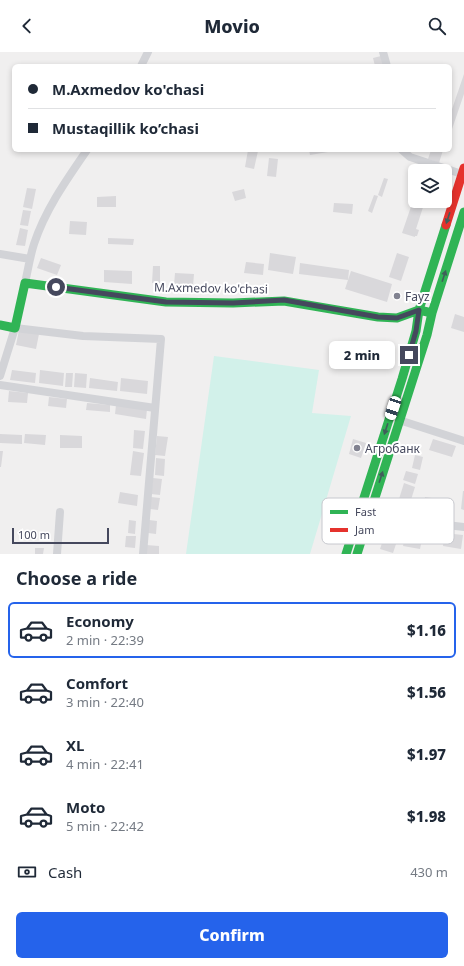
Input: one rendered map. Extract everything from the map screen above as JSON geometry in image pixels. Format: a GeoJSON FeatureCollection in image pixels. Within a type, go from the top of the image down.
{"type":"FeatureCollection","features":[{"type":"Feature","properties":{"kind":"main road"},"geometry":{"type":"LineString","coordinates":[[364,498],[402,379],[416,331],[419,310],[463,171]]}},
{"type":"Feature","properties":{"kind":"main road"},"geometry":{"type":"LineString","coordinates":[[375,498],[427,335],[432,313],[464,212]]}},
{"type":"Feature","properties":{"kind":"main road"},"geometry":{"type":"LineString","coordinates":[[0,325],[16,325],[25,283]]}},
{"type":"Feature","properties":{"kind":"main road","name":"M.Axmedov ko'chasi"},"geometry":{"type":"LineString","coordinates":[[25,283],[166,302],[233,303],[284,300],[378,317],[397,318],[419,310]]}},
{"type":"Feature","properties":{"kind":"main road"},"geometry":{"type":"LineString","coordinates":[[419,310],[432,313]]}},
{"type":"Feature","properties":{"kind":"main road"},"geometry":{"type":"LineString","coordinates":[[346,554],[349,544]]}},
{"type":"Feature","properties":{"kind":"main road"},"geometry":{"type":"LineString","coordinates":[[356,554],[359,544]]}},
{"type":"Feature","properties":{"kind":"street"},"geometry":{"type":"LineString","coordinates":[[142,64],[148,52]]}},
{"type":"Feature","properties":{"kind":"street"},"geometry":{"type":"LineString","coordinates":[[383,52],[386,64]]}},
{"type":"Feature","properties":{"kind":"street"},"geometry":{"type":"LineString","coordinates":[[25,283],[34,244],[41,225],[55,199],[86,152]]}},
{"type":"Feature","properties":{"kind":"street"},"geometry":{"type":"LineString","coordinates":[[404,152],[410,157],[463,171]]}},
{"type":"Feature","properties":{"kind":"street"},"geometry":{"type":"LineString","coordinates":[[0,254],[30,259]]}},
{"type":"Feature","properties":{"kind":"street"},"geometry":{"type":"LineString","coordinates":[[0,376],[16,325],[83,336],[161,339],[143,554]]}},
{"type":"Feature","properties":{"kind":"street"},"geometry":{"type":"LineString","coordinates":[[0,385],[155,408]]}},
{"type":"Feature","properties":{"kind":"street"},"geometry":{"type":"LineString","coordinates":[[399,420],[464,440]]}},
{"type":"Feature","properties":{"kind":"street"},"geometry":{"type":"LineString","coordinates":[[58,554],[60,512]]}},
{"type":"Feature","properties":{"kind":"street"},"geometry":{"type":"LineString","coordinates":[[454,526],[464,527]]}},
{"type":"Feature","properties":{"kind":"green space"},"geometry":{"type":"Polygon","coordinates":[[[214,356],[319,370],[312,413],[351,416],[327,498],[322,498],[322,514],[310,554],[186,554],[214,356]]]}},
{"type":"Feature","properties":{"kind":"building"},"geometry":{"type":"Polygon","coordinates":[[[381,56],[383,64],[374,64],[373,58],[381,56]]]}},
{"type":"Feature","properties":{"kind":"building"},"geometry":{"type":"Polygon","coordinates":[[[464,74],[464,94],[452,129],[452,109],[464,74]]]}},
{"type":"Feature","properties":{"kind":"building"},"geometry":{"type":"Polygon","coordinates":[[[248,152],[258,152],[254,169],[245,167],[248,152]]]}},
{"type":"Feature","properties":{"kind":"building"},"geometry":{"type":"Polygon","coordinates":[[[309,152],[328,152],[310,155],[309,152]]]}},
{"type":"Feature","properties":{"kind":"building"},"geometry":{"type":"Polygon","coordinates":[[[430,152],[442,152],[439,163],[428,159],[430,152]]]}},
{"type":"Feature","properties":{"kind":"building"},"geometry":{"type":"Polygon","coordinates":[[[269,158],[278,159],[276,177],[267,176],[269,158]]]}},
{"type":"Feature","properties":{"kind":"building"},"geometry":{"type":"Polygon","coordinates":[[[384,178],[388,179],[382,197],[378,195],[384,178]]]}},
{"type":"Feature","properties":{"kind":"building"},"geometry":{"type":"Polygon","coordinates":[[[27,188],[36,189],[32,209],[23,207],[27,188]]]}},
{"type":"Feature","properties":{"kind":"building"},"geometry":{"type":"Polygon","coordinates":[[[244,189],[246,198],[235,201],[232,192],[244,189]]]}},
{"type":"Feature","properties":{"kind":"building"},"geometry":{"type":"Polygon","coordinates":[[[374,195],[378,196],[372,213],[368,211],[374,195]]]}},
{"type":"Feature","properties":{"kind":"building"},"geometry":{"type":"Polygon","coordinates":[[[116,196],[116,207],[97,207],[97,197],[116,196]]]}},
{"type":"Feature","properties":{"kind":"building"},"geometry":{"type":"Polygon","coordinates":[[[334,203],[353,204],[352,214],[333,212],[334,203]]]}},
{"type":"Feature","properties":{"kind":"building"},"geometry":{"type":"Polygon","coordinates":[[[411,208],[423,208],[416,229],[419,230],[417,236],[415,237],[402,233],[411,208]]]}},
{"type":"Feature","properties":{"kind":"building"},"geometry":{"type":"Polygon","coordinates":[[[23,210],[31,211],[28,226],[20,225],[23,210]]]}},
{"type":"Feature","properties":{"kind":"building"},"geometry":{"type":"Polygon","coordinates":[[[70,221],[87,222],[86,235],[69,234],[70,221]]]}},
{"type":"Feature","properties":{"kind":"building"},"geometry":{"type":"Polygon","coordinates":[[[20,228],[28,230],[25,246],[16,245],[20,228]]]}},
{"type":"Feature","properties":{"kind":"building"},"geometry":{"type":"Polygon","coordinates":[[[108,238],[134,239],[133,245],[108,244],[108,238]]]}},
{"type":"Feature","properties":{"kind":"building"},"geometry":{"type":"Polygon","coordinates":[[[270,253],[296,257],[293,274],[268,270],[270,253]]]}},
{"type":"Feature","properties":{"kind":"building"},"geometry":{"type":"Polygon","coordinates":[[[397,253],[409,257],[401,281],[389,277],[397,253]]]}},
{"type":"Feature","properties":{"kind":"building"},"geometry":{"type":"Polygon","coordinates":[[[41,258],[61,265],[57,275],[37,268],[41,258]]]}},
{"type":"Feature","properties":{"kind":"building"},"geometry":{"type":"Polygon","coordinates":[[[246,262],[264,264],[263,275],[244,273],[246,262]]]}},
{"type":"Feature","properties":{"kind":"building"},"geometry":{"type":"Polygon","coordinates":[[[300,263],[349,270],[348,280],[299,274],[300,263]]]}},
{"type":"Feature","properties":{"kind":"building"},"geometry":{"type":"Polygon","coordinates":[[[153,266],[160,266],[160,283],[152,283],[153,266]]]}},
{"type":"Feature","properties":{"kind":"building"},"geometry":{"type":"Polygon","coordinates":[[[104,270],[132,271],[132,284],[104,282],[104,270]]]}},
{"type":"Feature","properties":{"kind":"building"},"geometry":{"type":"Polygon","coordinates":[[[351,271],[392,284],[387,302],[345,289],[351,271]]]}},
{"type":"Feature","properties":{"kind":"building"},"geometry":{"type":"Polygon","coordinates":[[[175,273],[194,274],[193,286],[174,285],[175,273]]]}},
{"type":"Feature","properties":{"kind":"building"},"geometry":{"type":"Polygon","coordinates":[[[455,314],[464,317],[464,332],[451,328],[455,314]]]}},
{"type":"Feature","properties":{"kind":"building"},"geometry":{"type":"Polygon","coordinates":[[[19,330],[39,334],[36,349],[16,345],[19,330]]]}},
{"type":"Feature","properties":{"kind":"building"},"geometry":{"type":"Polygon","coordinates":[[[12,370],[36,373],[35,383],[10,380],[12,370]]]}},
{"type":"Feature","properties":{"kind":"building"},"geometry":{"type":"Polygon","coordinates":[[[40,370],[64,373],[63,386],[39,383],[40,370]]]}},
{"type":"Feature","properties":{"kind":"building"},"geometry":{"type":"Polygon","coordinates":[[[66,373],[73,373],[72,387],[65,387],[66,373]]]}},
{"type":"Feature","properties":{"kind":"building"},"geometry":{"type":"Polygon","coordinates":[[[75,373],[87,374],[86,388],[74,387],[75,373]]]}},
{"type":"Feature","properties":{"kind":"building"},"geometry":{"type":"Polygon","coordinates":[[[90,378],[118,382],[117,391],[89,388],[90,378]]]}},
{"type":"Feature","properties":{"kind":"building"},"geometry":{"type":"Polygon","coordinates":[[[121,378],[148,381],[147,394],[120,391],[121,378]]]}},
{"type":"Feature","properties":{"kind":"building"},"geometry":{"type":"Polygon","coordinates":[[[9,391],[28,393],[27,403],[8,402],[9,391]]]}},
{"type":"Feature","properties":{"kind":"building"},"geometry":{"type":"Polygon","coordinates":[[[49,397],[67,399],[66,408],[48,406],[49,397]]]}},
{"type":"Feature","properties":{"kind":"building"},"geometry":{"type":"Polygon","coordinates":[[[87,403],[110,405],[110,412],[86,410],[87,403]]]}},
{"type":"Feature","properties":{"kind":"building"},"geometry":{"type":"Polygon","coordinates":[[[116,405],[147,409],[146,419],[115,414],[116,405]]]}},
{"type":"Feature","properties":{"kind":"building"},"geometry":{"type":"Polygon","coordinates":[[[134,430],[145,431],[143,449],[133,448],[134,430]]]}},
{"type":"Feature","properties":{"kind":"building"},"geometry":{"type":"Polygon","coordinates":[[[0,434],[22,435],[22,444],[0,443],[0,434]]]}},
{"type":"Feature","properties":{"kind":"building"},"geometry":{"type":"Polygon","coordinates":[[[25,434],[46,435],[45,445],[24,443],[25,434]]]}},
{"type":"Feature","properties":{"kind":"building"},"geometry":{"type":"Polygon","coordinates":[[[60,435],[82,436],[82,448],[60,448],[60,435]]]}},
{"type":"Feature","properties":{"kind":"building"},"geometry":{"type":"Polygon","coordinates":[[[157,436],[168,437],[165,456],[155,455],[157,436]]]}},
{"type":"Feature","properties":{"kind":"building","name":"Агробанк"},"geometry":{"type":"Polygon","coordinates":[[[353,439],[366,443],[361,458],[349,454],[353,439]]]}},
{"type":"Feature","properties":{"kind":"building"},"geometry":{"type":"Polygon","coordinates":[[[433,439],[456,446],[452,457],[429,450],[433,439]]]}},
{"type":"Feature","properties":{"kind":"building"},"geometry":{"type":"Polygon","coordinates":[[[0,451],[3,451],[1,467],[0,467],[0,451]]]}},
{"type":"Feature","properties":{"kind":"building"},"geometry":{"type":"Polygon","coordinates":[[[133,451],[144,453],[141,476],[130,475],[133,451]]]}},
{"type":"Feature","properties":{"kind":"building"},"geometry":{"type":"Polygon","coordinates":[[[415,455],[423,457],[420,470],[412,468],[415,455]]]}},
{"type":"Feature","properties":{"kind":"building"},"geometry":{"type":"Polygon","coordinates":[[[156,458],[165,459],[164,476],[155,475],[156,458]]]}},
{"type":"Feature","properties":{"kind":"building"},"geometry":{"type":"Polygon","coordinates":[[[406,471],[418,474],[415,484],[403,480],[406,471]]]}},
{"type":"Feature","properties":{"kind":"building"},"geometry":{"type":"Polygon","coordinates":[[[153,478],[162,479],[160,495],[151,494],[153,478]]]}},
{"type":"Feature","properties":{"kind":"building"},"geometry":{"type":"Polygon","coordinates":[[[404,483],[415,487],[412,498],[399,498],[404,483]]]}},
{"type":"Feature","properties":{"kind":"building"},"geometry":{"type":"Polygon","coordinates":[[[464,491],[464,510],[461,509],[464,491]]]}},
{"type":"Feature","properties":{"kind":"building"},"geometry":{"type":"Polygon","coordinates":[[[120,492],[138,495],[137,506],[118,503],[120,492]]]}},
{"type":"Feature","properties":{"kind":"building"},"geometry":{"type":"Polygon","coordinates":[[[151,497],[160,498],[158,510],[150,509],[151,497]]]}},
{"type":"Feature","properties":{"kind":"building"},"geometry":{"type":"Polygon","coordinates":[[[129,520],[136,521],[135,534],[128,533],[129,520]]]}},
{"type":"Feature","properties":{"kind":"building"},"geometry":{"type":"Polygon","coordinates":[[[149,520],[157,521],[156,534],[148,533],[149,520]]]}},
{"type":"Feature","properties":{"kind":"building"},"geometry":{"type":"Polygon","coordinates":[[[454,534],[463,535],[461,549],[443,546],[443,544],[454,544],[454,534]]]}},
{"type":"Feature","properties":{"kind":"building"},"geometry":{"type":"Polygon","coordinates":[[[126,536],[136,536],[135,548],[125,547],[126,536]]]}},
{"type":"Feature","properties":{"kind":"building"},"geometry":{"type":"Polygon","coordinates":[[[382,544],[396,544],[393,553],[380,549],[382,544]]]}},
{"type":"Feature","properties":{"kind":"building"},"geometry":{"type":"Polygon","coordinates":[[[403,544],[421,544],[420,549],[403,546],[403,544]]]}},
{"type":"Feature","properties":{"kind":"building"},"geometry":{"type":"Polygon","coordinates":[[[146,545],[159,546],[159,554],[146,554],[146,545]]]}},
{"type":"Feature","properties":{"kind":"building"},"geometry":{"type":"Polygon","coordinates":[[[35,548],[44,548],[43,554],[35,554],[35,548]]]}},
{"type":"Feature","properties":{"kind":"traffic: fast"},"geometry":{"type":"LineString","coordinates":[[375,498],[427,335],[432,313],[464,212]]}},
{"type":"Feature","properties":{"kind":"traffic: fast"},"geometry":{"type":"LineString","coordinates":[[364,498],[402,379],[416,331],[419,310],[446,225]]}},
{"type":"Feature","properties":{"kind":"traffic: fast"},"geometry":{"type":"LineString","coordinates":[[0,325],[15,328],[25,283],[166,302],[233,303],[284,301],[378,317],[397,318],[419,310],[432,313]]}},
{"type":"Feature","properties":{"kind":"traffic: fast"},"geometry":{"type":"LineString","coordinates":[[346,554],[349,544]]}},
{"type":"Feature","properties":{"kind":"traffic: fast"},"geometry":{"type":"LineString","coordinates":[[357,554],[360,544]]}},
{"type":"Feature","properties":{"kind":"traffic: jam"},"geometry":{"type":"LineString","coordinates":[[446,225],[464,168]]}},
{"type":"Feature","properties":{"kind":"place","name":"Fayz"},"geometry":{"type":"Point","coordinates":[397,296]}},
{"type":"Feature","properties":{"kind":"place","name":"Агробанк"},"geometry":{"type":"Point","coordinates":[357,448]}},
{"type":"Feature","properties":{"kind":"route"},"geometry":{"type":"LineString","coordinates":[[56,287],[166,302],[233,303],[284,300],[378,317],[397,318],[419,310],[416,331],[409,355]]}}]}
